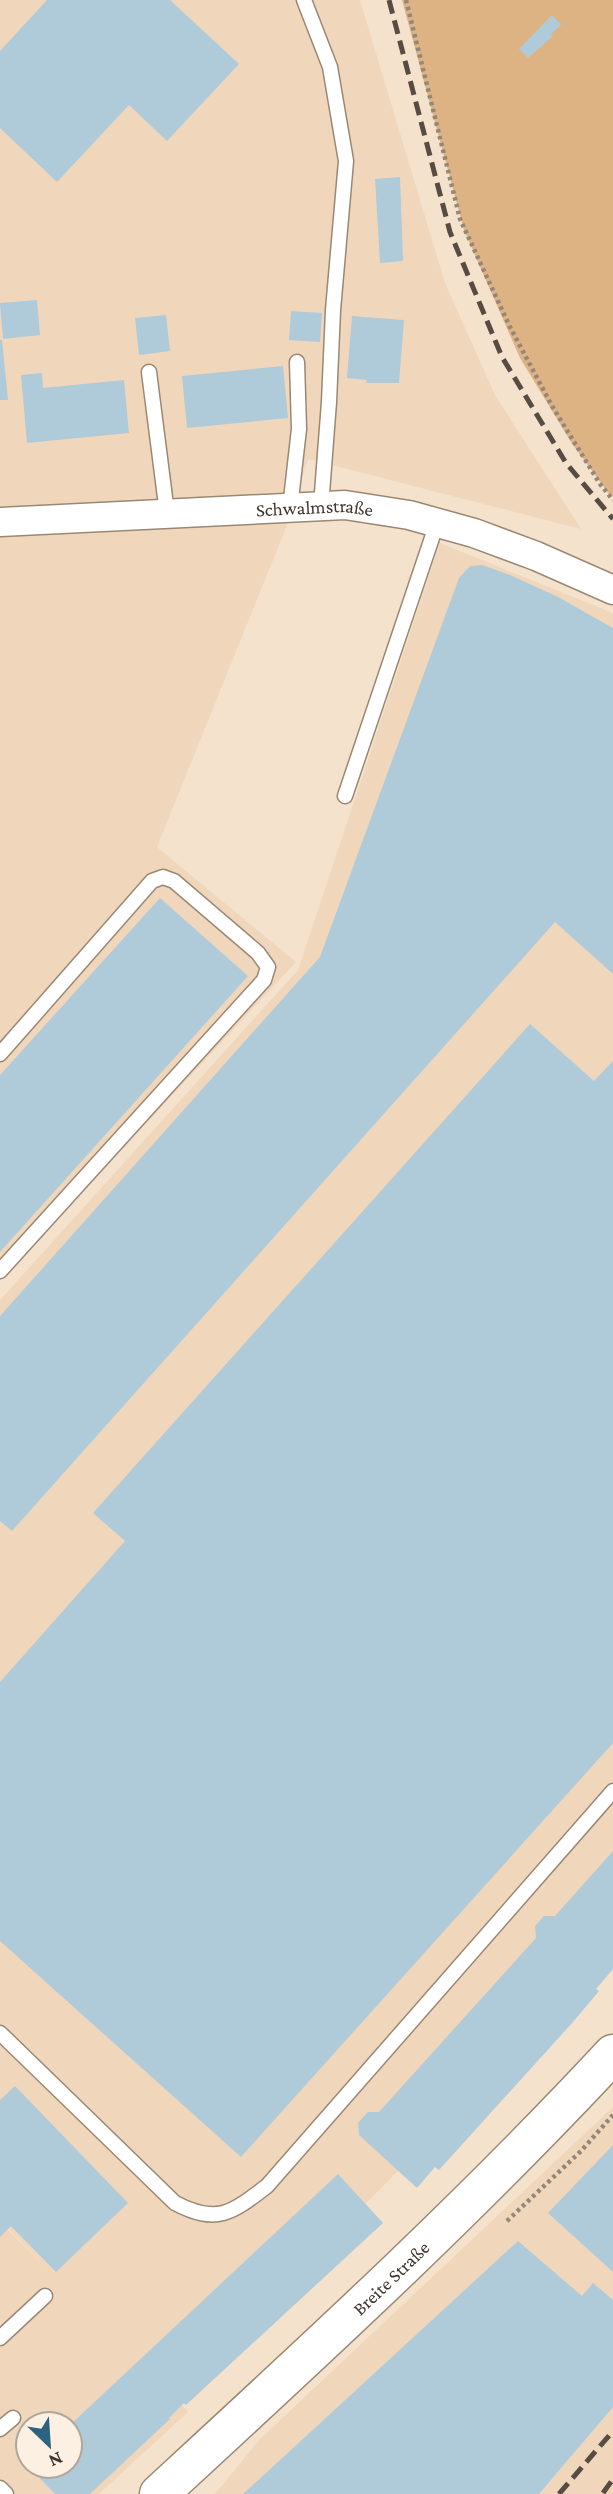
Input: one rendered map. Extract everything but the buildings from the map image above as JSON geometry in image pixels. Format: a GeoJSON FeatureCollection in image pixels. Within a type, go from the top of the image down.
{"type":"FeatureCollection","features":[{"type":"Feature","properties":{"kind":"main road","name":"Breite Straße"},"geometry":{"type":"LineString","coordinates":[[159,2494],[365,2303],[538,2135],[613,2054]]}},
{"type":"Feature","properties":{"kind":"street","name":"Schwalmstraße"},"geometry":{"type":"LineString","coordinates":[[0,522],[345,505],[409,514],[438,523],[536,556],[613,590]]}},
{"type":"Feature","properties":{"kind":"lane"},"geometry":{"type":"LineString","coordinates":[[304,0],[330,67],[346,161],[320,506]]}},
{"type":"Feature","properties":{"kind":"lane"},"geometry":{"type":"LineString","coordinates":[[290,508],[299,429],[297,362]]}},
{"type":"Feature","properties":{"kind":"lane"},"geometry":{"type":"LineString","coordinates":[[149,372],[167,513]]}},
{"type":"Feature","properties":{"kind":"lane"},"geometry":{"type":"LineString","coordinates":[[345,796],[438,523]]}},
{"type":"Feature","properties":{"kind":"lane"},"geometry":{"type":"LineString","coordinates":[[0,1054],[152,881],[163,877],[174,881],[258,953],[268,967],[264,980],[0,1271]]}},
{"type":"Feature","properties":{"kind":"lane"},"geometry":{"type":"LineString","coordinates":[[0,2034],[175,2203],[191,2211],[216,2216],[245,2203],[267,2186],[613,1791]]}},
{"type":"Feature","properties":{"kind":"lane"},"geometry":{"type":"LineString","coordinates":[[0,2337],[46,2297]]}},
{"type":"Feature","properties":{"kind":"lane"},"geometry":{"type":"LineString","coordinates":[[0,2429],[13,2418]]}},
{"type":"Feature","properties":{"kind":"lane"},"geometry":{"type":"LineString","coordinates":[[0,2488],[6,2494]]}},
{"type":"Feature","properties":{"kind":"path"},"geometry":{"type":"LineString","coordinates":[[406,0],[460,219],[510,327],[552,406],[600,484],[613,500]]}},
{"type":"Feature","properties":{"kind":"shaded area"},"geometry":{"type":"Polygon","coordinates":[[[0,0],[360,0],[445,283],[495,395],[581,529],[308,459],[292,513],[157,847],[296,962],[0,1281],[0,0]]]}},
{"type":"Feature","properties":{"kind":"shaded area"},"geometry":{"type":"Polygon","coordinates":[[[402,0],[613,0],[611,497],[571,442],[520,358],[464,230],[402,0]]]}},
{"type":"Feature","properties":{"kind":"shaded area"},"geometry":{"type":"Polygon","coordinates":[[[440,543],[613,613],[613,1951],[566,2004],[173,2395],[188,2412],[99,2494],[0,2494],[0,2222],[50,2271],[0,2220],[0,1300],[298,970],[440,543]]]}},
{"type":"Feature","properties":{"kind":"shaded area"},"geometry":{"type":"Polygon","coordinates":[[[613,2107],[613,2494],[215,2494],[260,2439],[613,2107]]]}},
{"type":"Feature","properties":{"kind":"railway"},"geometry":{"type":"LineString","coordinates":[[389,0],[450,232],[502,357],[566,463],[613,519]]}},
{"type":"Feature","properties":{"kind":"railway"},"geometry":{"type":"LineString","coordinates":[[559,2494],[613,2431]]}},
{"type":"Feature","properties":{"kind":"railway"},"geometry":{"type":"LineString","coordinates":[[603,2493],[613,2479]]}}]}
